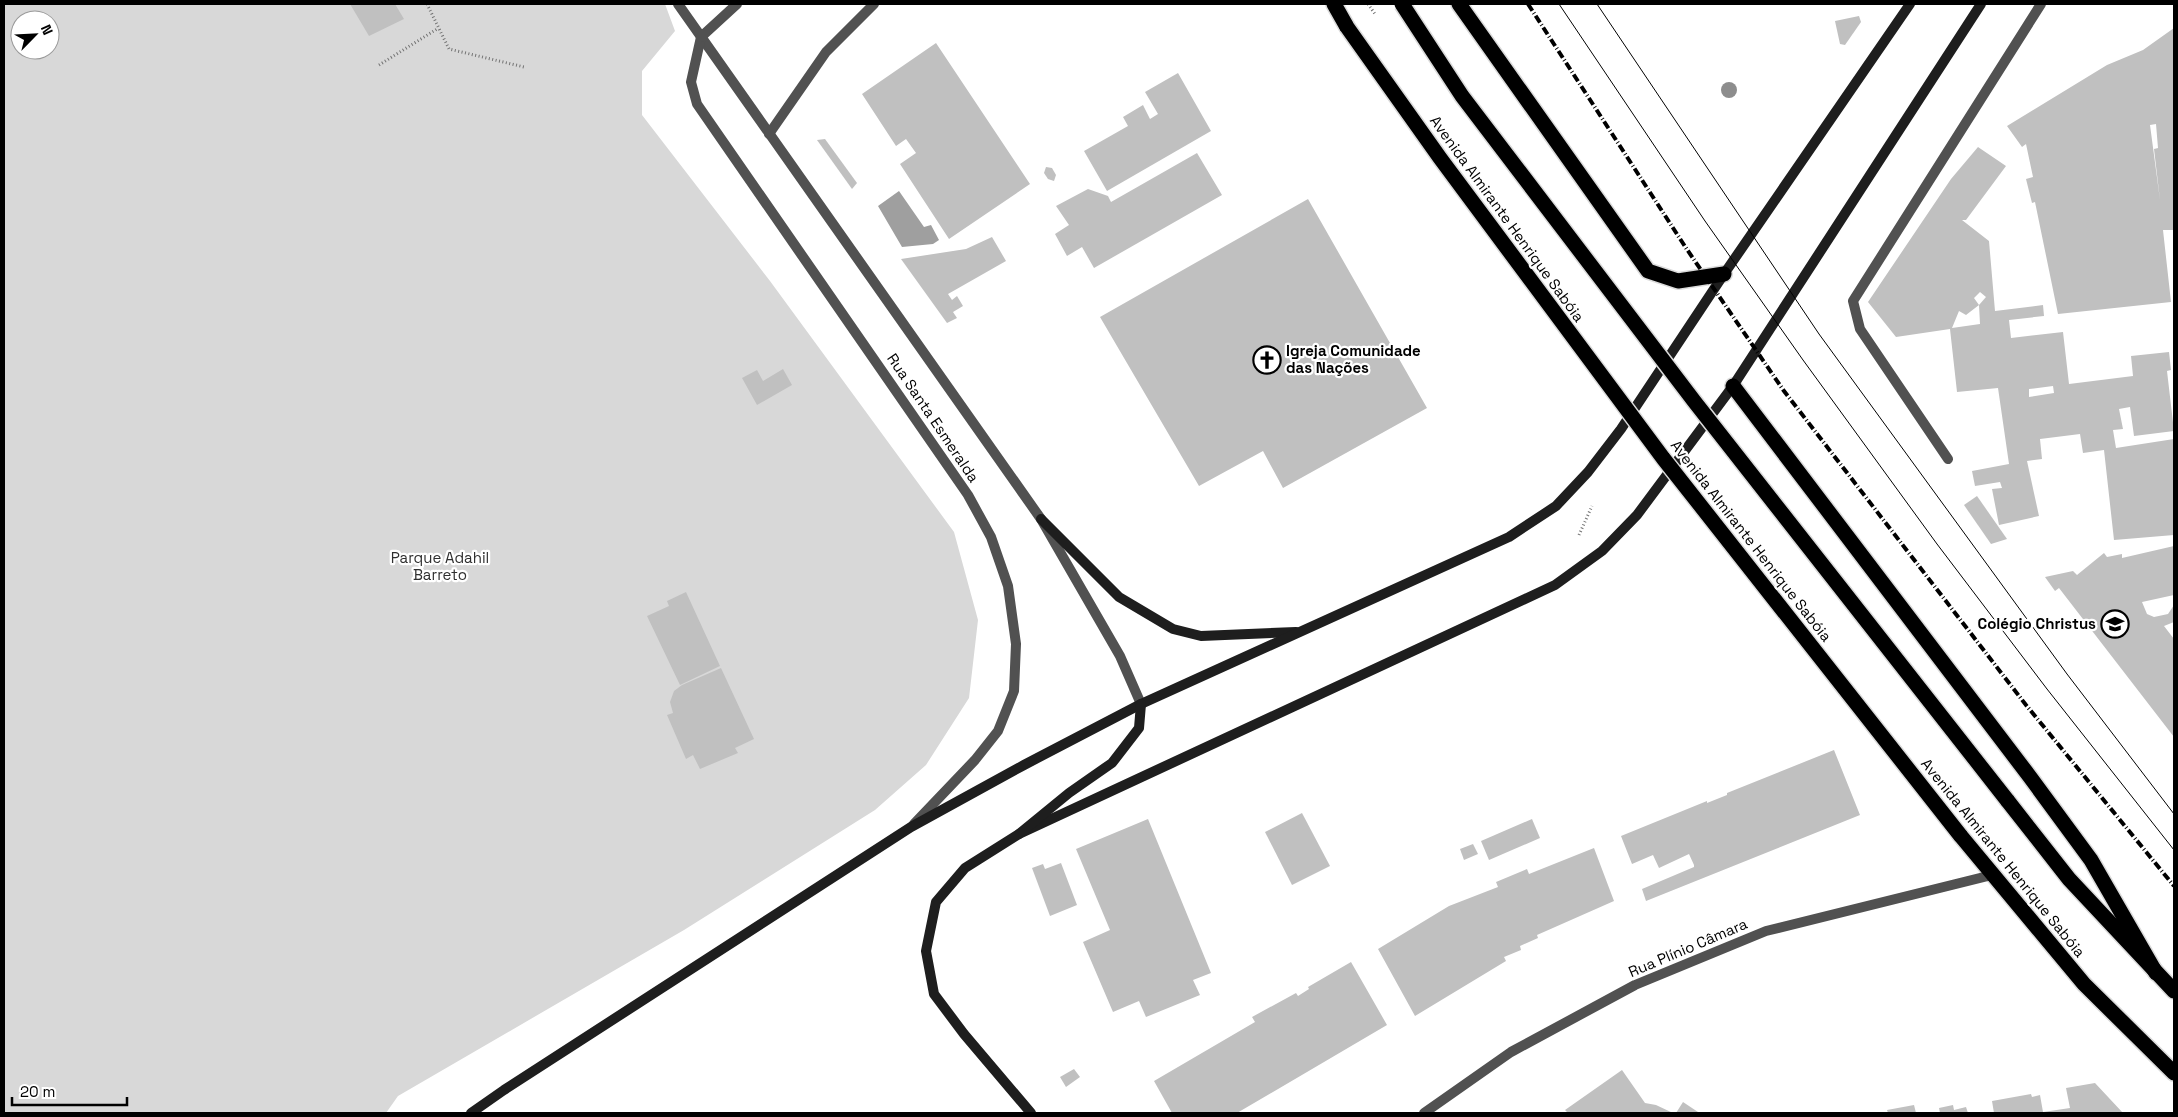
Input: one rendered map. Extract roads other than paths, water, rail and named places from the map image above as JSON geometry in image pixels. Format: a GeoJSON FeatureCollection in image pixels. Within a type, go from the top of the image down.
{"type":"FeatureCollection","features":[{"type":"Feature","properties":{"kind":"highway","name":"Avenida Almirante Henrique Sabóia"},"geometry":{"type":"LineString","coordinates":[[1334,4],[1348,27],[1440,158],[1663,458],[1992,875],[2084,984],[2174,1073]]}},
{"type":"Feature","properties":{"kind":"highway"},"geometry":{"type":"LineString","coordinates":[[1402,4],[1462,96],[1700,409],[2069,880],[2174,991]]}},
{"type":"Feature","properties":{"kind":"highway"},"geometry":{"type":"LineString","coordinates":[[1459,4],[1648,271],[1678,281],[1724,274]]}},
{"type":"Feature","properties":{"kind":"highway"},"geometry":{"type":"LineString","coordinates":[[1734,386],[2091,860],[2156,973]]}},
{"type":"Feature","properties":{"kind":"street","name":"Rua Santa Esmeralda"},"geometry":{"type":"LineString","coordinates":[[678,4],[1041,519],[1120,656],[1141,704]]}},
{"type":"Feature","properties":{"kind":"street"},"geometry":{"type":"LineString","coordinates":[[701,37],[737,4]]}},
{"type":"Feature","properties":{"kind":"street"},"geometry":{"type":"LineString","coordinates":[[769,134],[826,52],[874,4]]}},
{"type":"Feature","properties":{"kind":"street"},"geometry":{"type":"LineString","coordinates":[[471,1113],[911,828],[1024,765],[1141,704],[1509,537],[1556,506],[1588,472],[1621,429],[1724,274],[1910,4]]}},
{"type":"Feature","properties":{"kind":"street"},"geometry":{"type":"LineString","coordinates":[[1019,834],[1555,585],[1602,551],[1637,515],[1734,386],[1981,4]]}},
{"type":"Feature","properties":{"kind":"street"},"geometry":{"type":"LineString","coordinates":[[1948,459],[1860,330],[1853,301],[2042,4]]}},
{"type":"Feature","properties":{"kind":"street","name":"Rua Santa Esmeralda"},"geometry":{"type":"LineString","coordinates":[[701,37],[691,82],[697,104],[958,480],[991,537],[1008,586],[1016,644],[1014,691],[998,732],[975,760],[911,828]]}},
{"type":"Feature","properties":{"kind":"street"},"geometry":{"type":"LineString","coordinates":[[1041,519],[1119,597],[1173,628],[1200,636],[1302,632]]}},
{"type":"Feature","properties":{"kind":"street"},"geometry":{"type":"LineString","coordinates":[[1031,1113],[964,1034],[934,994],[926,951],[936,902],[965,868],[1019,834],[1069,793],[1112,763],[1139,728],[1141,704]]}},
{"type":"Feature","properties":{"kind":"street","name":"Rua Plínio Câmara"},"geometry":{"type":"LineString","coordinates":[[1424,1113],[1511,1052],[1635,985],[1766,931],[1992,875]]}},
{"type":"Feature","properties":{"kind":"tram line"},"geometry":{"type":"LineString","coordinates":[[1559,4],[1705,221],[1803,360],[1937,544],[2047,689],[2174,850]]}},
{"type":"Feature","properties":{"kind":"tram line"},"geometry":{"type":"LineString","coordinates":[[1597,4],[1819,334],[2067,674],[2174,814]]}},
{"type":"Feature","properties":{"kind":"railway"},"geometry":{"type":"LineString","coordinates":[[1528,4],[1686,248],[1784,391],[2026,705],[2174,886]]}},
{"type":"Feature","properties":{"kind":"place","name":"Igreja Comunidade das Nações"},"geometry":{"type":"Point","coordinates":[1267,360]}},
{"type":"Feature","properties":{"kind":"place","name":"Colégio Christus"},"geometry":{"type":"Point","coordinates":[2115,624]}},
{"type":"Feature","properties":{"kind":"park label","name":"Parque Adahil Barreto"},"geometry":{"type":"Point","coordinates":[440,566]}}]}
